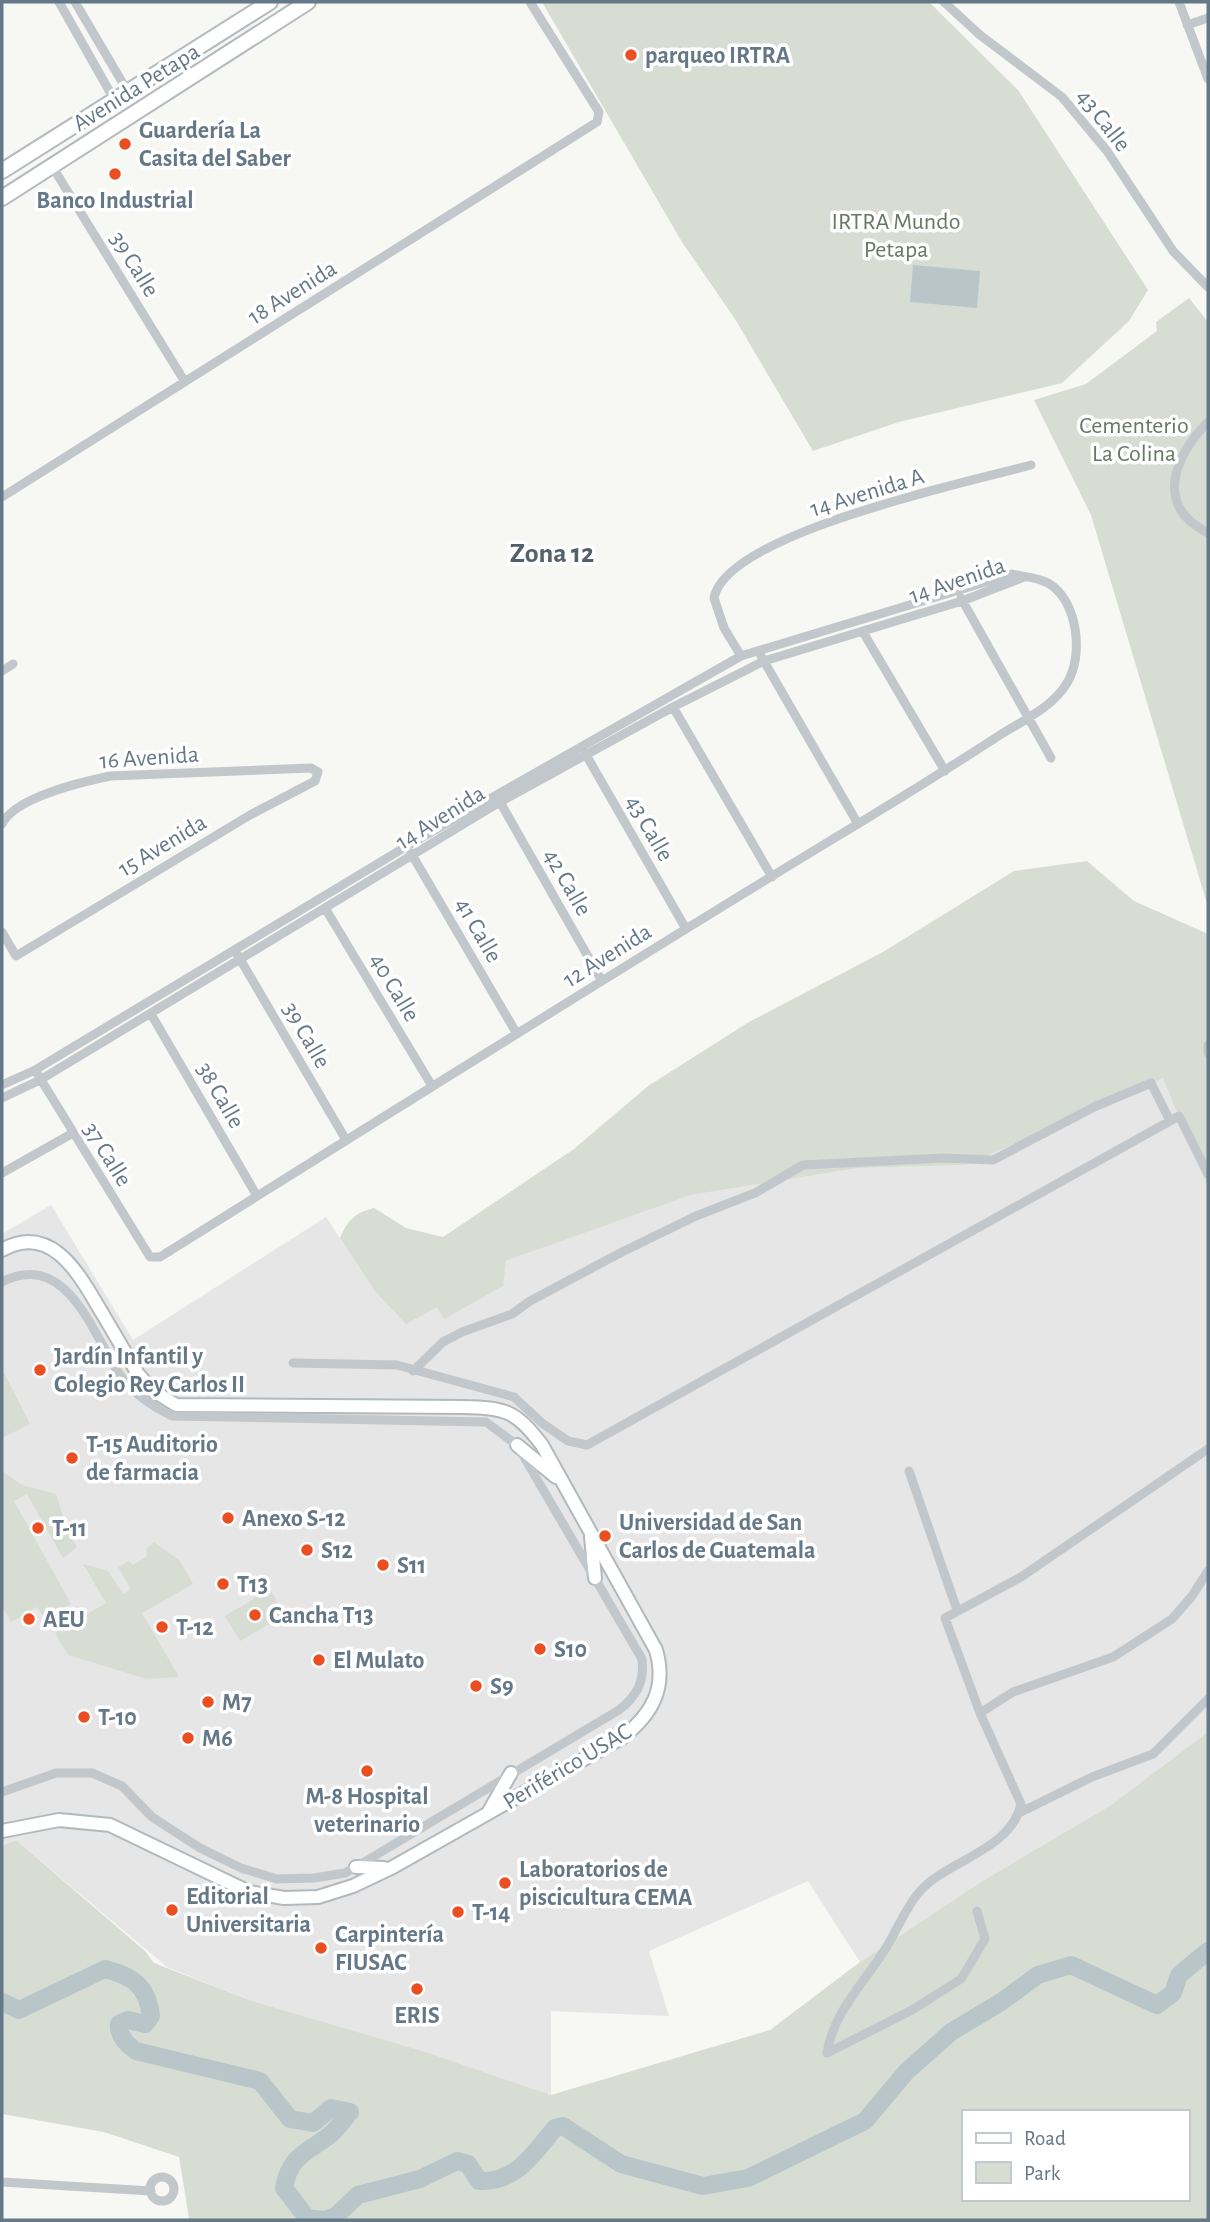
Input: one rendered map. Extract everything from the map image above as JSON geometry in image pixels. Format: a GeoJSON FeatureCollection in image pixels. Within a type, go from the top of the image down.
{"type":"FeatureCollection","features":[{"type":"Feature","properties":{"kind":"main road","name":"Avenida Petapa"},"geometry":{"type":"LineString","coordinates":[[2,171],[270,2]]}},
{"type":"Feature","properties":{"kind":"main road","name":"Avenida Petapa"},"geometry":{"type":"LineString","coordinates":[[2,198],[308,2]]}},
{"type":"Feature","properties":{"kind":"main road"},"geometry":{"type":"LineString","coordinates":[[122,96],[124,118]]}},
{"type":"Feature","properties":{"kind":"street"},"geometry":{"type":"LineString","coordinates":[[59,2],[122,96]]}},
{"type":"Feature","properties":{"kind":"street"},"geometry":{"type":"LineString","coordinates":[[75,2],[122,96]]}},
{"type":"Feature","properties":{"kind":"street","name":"18 Avenida"},"geometry":{"type":"LineString","coordinates":[[2,497],[553,150],[600,116],[530,2]]}},
{"type":"Feature","properties":{"kind":"street","name":"43 Calle"},"geometry":{"type":"LineString","coordinates":[[944,2],[980,35],[1062,97],[1107,151],[1173,251],[1208,288]]}},
{"type":"Feature","properties":{"kind":"street"},"geometry":{"type":"LineString","coordinates":[[1179,2],[1208,79]]}},
{"type":"Feature","properties":{"kind":"street"},"geometry":{"type":"LineString","coordinates":[[1188,25],[1208,18]]}},
{"type":"Feature","properties":{"kind":"street","name":"39 Calle"},"geometry":{"type":"LineString","coordinates":[[52,166],[185,382]]}},
{"type":"Feature","properties":{"kind":"street"},"geometry":{"type":"LineString","coordinates":[[1208,422],[1176,464],[1173,479],[1186,516],[1208,533]]}},
{"type":"Feature","properties":{"kind":"street","name":"14 Avenida A"},"geometry":{"type":"LineString","coordinates":[[741,656],[715,606],[715,591],[724,576],[740,563],[768,547],[826,523],[1031,465]]}},
{"type":"Feature","properties":{"kind":"street","name":"14 Avenida"},"geometry":{"type":"LineString","coordinates":[[2,1085],[35,1070],[407,846],[741,656],[1012,574],[1024,577]]}},
{"type":"Feature","properties":{"kind":"street","name":"14 Avenida"},"geometry":{"type":"LineString","coordinates":[[2,1098],[40,1080],[500,802],[673,707],[764,661],[962,601],[1024,577]]}},
{"type":"Feature","properties":{"kind":"street","name":"12 Avenida"},"geometry":{"type":"LineString","coordinates":[[150,1257],[160,1258],[432,1086],[946,771],[1058,695],[1074,669],[1077,654],[1074,630],[1061,596],[1045,581],[1024,577]]}},
{"type":"Feature","properties":{"kind":"street"},"geometry":{"type":"LineString","coordinates":[[957,591],[1051,758]]}},
{"type":"Feature","properties":{"kind":"street"},"geometry":{"type":"LineString","coordinates":[[863,632],[946,771]]}},
{"type":"Feature","properties":{"kind":"street"},"geometry":{"type":"LineString","coordinates":[[759,651],[858,824]]}},
{"type":"Feature","properties":{"kind":"street"},"geometry":{"type":"LineString","coordinates":[[2,671],[13,664]]}},
{"type":"Feature","properties":{"kind":"street"},"geometry":{"type":"LineString","coordinates":[[673,707],[772,877]]}},
{"type":"Feature","properties":{"kind":"street","name":"43 Calle"},"geometry":{"type":"LineString","coordinates":[[581,746],[686,929]]}},
{"type":"Feature","properties":{"kind":"street","name":"16 Avenida"},"geometry":{"type":"LineString","coordinates":[[3,818],[23,804],[110,776],[311,768]]}},
{"type":"Feature","properties":{"kind":"street","name":"15 Avenida"},"geometry":{"type":"LineString","coordinates":[[2,932],[16,956],[250,815],[315,781],[318,772],[311,768]]}},
{"type":"Feature","properties":{"kind":"street","name":"42 Calle"},"geometry":{"type":"LineString","coordinates":[[500,802],[602,981]]}},
{"type":"Feature","properties":{"kind":"street","name":"41 Calle"},"geometry":{"type":"LineString","coordinates":[[407,846],[517,1034]]}},
{"type":"Feature","properties":{"kind":"street","name":"40 Calle"},"geometry":{"type":"LineString","coordinates":[[325,908],[432,1086]]}},
{"type":"Feature","properties":{"kind":"street","name":"39 Calle"},"geometry":{"type":"LineString","coordinates":[[234,950],[346,1140]]}},
{"type":"Feature","properties":{"kind":"street","name":"38 Calle"},"geometry":{"type":"LineString","coordinates":[[151,1014],[257,1196]]}},
{"type":"Feature","properties":{"kind":"street"},"geometry":{"type":"LineString","coordinates":[[1208,1045],[1208,1053]]}},
{"type":"Feature","properties":{"kind":"street","name":"37 Calle"},"geometry":{"type":"LineString","coordinates":[[35,1070],[150,1257]]}},
{"type":"Feature","properties":{"kind":"street"},"geometry":{"type":"LineString","coordinates":[[414,1371],[443,1342],[512,1314],[530,1301],[622,1252],[696,1216],[755,1193],[803,1165],[943,1157],[993,1160],[1094,1107],[1152,1083],[1170,1121]]}},
{"type":"Feature","properties":{"kind":"street"},"geometry":{"type":"LineString","coordinates":[[293,1363],[397,1365],[514,1397],[541,1423],[568,1441],[587,1445],[1179,1116],[1208,1174]]}},
{"type":"Feature","properties":{"kind":"street"},"geometry":{"type":"LineString","coordinates":[[2,1173],[73,1133]]}},
{"type":"Feature","properties":{"kind":"street","name":"Periférico USAC"},"geometry":{"type":"LineString","coordinates":[[2,1250],[16,1244],[40,1244],[69,1261],[138,1374],[152,1390],[176,1405],[498,1407],[524,1421],[542,1445],[656,1650],[661,1678],[654,1704],[647,1715],[623,1737],[393,1867],[337,1892],[284,1898],[249,1892],[110,1825],[60,1820],[2,1831]]}},
{"type":"Feature","properties":{"kind":"street","name":"Periférico USAC"},"geometry":{"type":"LineString","coordinates":[[2,1282],[17,1274],[47,1279],[65,1289],[80,1304],[119,1374],[143,1401],[172,1416],[486,1422],[517,1445],[642,1659],[639,1689],[618,1710],[345,1872],[289,1880],[266,1877],[200,1847],[152,1817],[114,1780],[92,1773],[56,1773],[2,1792]]}},
{"type":"Feature","properties":{"kind":"street"},"geometry":{"type":"LineString","coordinates":[[517,1445],[562,1481]]}},
{"type":"Feature","properties":{"kind":"street"},"geometry":{"type":"LineString","coordinates":[[977,1911],[985,1939],[961,1979],[912,2010],[827,2053],[830,2033],[842,2011],[890,1941],[902,1916],[921,1889],[1006,1832],[1019,1813],[1021,1804],[980,1713],[945,1618],[1021,1577],[1208,1449]]}},
{"type":"Feature","properties":{"kind":"street"},"geometry":{"type":"LineString","coordinates":[[909,1471],[957,1610]]}},
{"type":"Feature","properties":{"kind":"street"},"geometry":{"type":"LineString","coordinates":[[590,1532],[595,1578]]}},
{"type":"Feature","properties":{"kind":"street"},"geometry":{"type":"LineString","coordinates":[[980,1713],[1013,1692],[1113,1657],[1172,1619],[1192,1596],[1208,1571]]}},
{"type":"Feature","properties":{"kind":"street"},"geometry":{"type":"LineString","coordinates":[[1019,1813],[1092,1777],[1153,1754],[1208,1699]]}},
{"type":"Feature","properties":{"kind":"street"},"geometry":{"type":"LineString","coordinates":[[488,1813],[512,1773]]}},
{"type":"Feature","properties":{"kind":"street"},"geometry":{"type":"LineString","coordinates":[[356,1867],[393,1867]]}},
{"type":"Feature","properties":{"kind":"street"},"geometry":{"type":"LineString","coordinates":[[2,2182],[150,2191]]}},
{"type":"Feature","properties":{"kind":"shaded area"},"geometry":{"type":"Polygon","coordinates":[[[913,265],[980,271],[977,308],[910,302],[913,265]]]}},
{"type":"Feature","properties":{"kind":"shaded area","name":"Universidad de San Carlos de Guatemala"},"geometry":{"type":"Polygon","coordinates":[[[1164,1077],[1208,1188],[1208,1732],[1111,1805],[984,1880],[860,1962],[808,1881],[649,1951],[669,2016],[551,2011],[551,2095],[426,2052],[249,2000],[167,1967],[16,1840],[2,1846],[2,1234],[51,1205],[133,1340],[326,1217],[374,1290],[506,1261],[691,1195],[859,1168],[966,1165],[1164,1077]]]}},
{"type":"Feature","properties":{"kind":"green space","name":"IRTRA Mundo Petapa"},"geometry":{"type":"Polygon","coordinates":[[[542,2],[929,2],[1018,90],[1148,290],[1129,321],[1062,383],[899,422],[813,451],[735,319],[682,242],[542,2]]]}},
{"type":"Feature","properties":{"kind":"green space","name":"Cementerio La Colina"},"geometry":{"type":"Polygon","coordinates":[[[1189,298],[1208,322],[1208,907],[1091,515],[1034,400],[1086,384],[1157,331],[1156,322],[1189,298]]]}},
{"type":"Feature","properties":{"kind":"green space"},"geometry":{"type":"Polygon","coordinates":[[[1087,861],[1134,901],[1208,934],[1208,1188],[1163,1078],[966,1165],[859,1168],[691,1195],[506,1261],[503,1286],[444,1319],[437,1307],[406,1324],[374,1290],[340,1238],[352,1218],[374,1208],[406,1228],[443,1237],[574,1149],[648,1086],[749,1022],[883,952],[1014,871],[1087,861]]]}},
{"type":"Feature","properties":{"kind":"green space"},"geometry":{"type":"Polygon","coordinates":[[[2,1372],[30,1424],[2,1438],[2,1372]]]}},
{"type":"Feature","properties":{"kind":"green space"},"geometry":{"type":"Polygon","coordinates":[[[2,1471],[22,1485],[56,1494],[67,1530],[77,1547],[63,1558],[27,1494],[14,1501],[71,1604],[44,1618],[37,1607],[11,1622],[2,1607],[2,1471]]]}},
{"type":"Feature","properties":{"kind":"green space"},"geometry":{"type":"Polygon","coordinates":[[[154,1542],[180,1561],[193,1584],[142,1613],[179,1677],[147,1679],[68,1655],[55,1633],[106,1603],[83,1564],[108,1571],[123,1594],[131,1589],[118,1567],[129,1561],[133,1565],[147,1556],[146,1549],[154,1542]]]}},
{"type":"Feature","properties":{"kind":"green space","name":"Cancha T13"},"geometry":{"type":"Polygon","coordinates":[[[270,1589],[285,1615],[240,1641],[225,1616],[270,1589]]]}},
{"type":"Feature","properties":{"kind":"green space"},"geometry":{"type":"Polygon","coordinates":[[[1208,1732],[1208,2220],[183,2220],[189,2218],[179,2157],[104,2132],[2,2114],[2,1846],[16,1840],[145,1951],[154,1963],[249,2000],[426,2052],[551,2095],[770,2030],[860,1962],[984,1880],[1111,1805],[1208,1732]]]}},
{"type":"Feature","properties":{"kind":"waterway"},"geometry":{"type":"LineString","coordinates":[[326,2220],[337,2215],[358,2195],[420,2179],[457,2161],[468,2164],[479,2181],[503,2177],[523,2165],[555,2128],[563,2126],[621,2164],[703,2186],[748,2178],[865,2121],[906,2072],[951,2032],[1001,2002],[1038,1975],[1071,1965],[1157,2005],[1173,1993],[1179,1975],[1208,1951]]}},
{"type":"Feature","properties":{"kind":"waterway"},"geometry":{"type":"LineString","coordinates":[[2,2002],[19,2010],[105,1969],[115,1972],[137,1983],[149,2005],[151,2016],[145,2024],[128,2020],[119,2024],[123,2039],[136,2051],[260,2081],[290,2119],[313,2123],[331,2108],[350,2112],[331,2134],[295,2161],[284,2188],[307,2218],[324,2220]]}},
{"type":"Feature","properties":{"kind":"place","name":"parqueo IRTRA"},"geometry":{"type":"Point","coordinates":[631,55]}},
{"type":"Feature","properties":{"kind":"place","name":"Guardería La Casita del Saber"},"geometry":{"type":"Point","coordinates":[125,144]}},
{"type":"Feature","properties":{"kind":"place","name":"Banco Industrial"},"geometry":{"type":"Point","coordinates":[115,174]}},
{"type":"Feature","properties":{"kind":"place","name":"Jardín Infantil y Colegio Rey Carlos II"},"geometry":{"type":"Point","coordinates":[40,1370]}},
{"type":"Feature","properties":{"kind":"place","name":"T-15 Auditorio de farmacia"},"geometry":{"type":"Point","coordinates":[72,1458]}},
{"type":"Feature","properties":{"kind":"place","name":"Anexo S-12"},"geometry":{"type":"Point","coordinates":[228,1518]}},
{"type":"Feature","properties":{"kind":"place","name":"T-11"},"geometry":{"type":"Point","coordinates":[38,1528]}},
{"type":"Feature","properties":{"kind":"place","name":"Universidad de San Carlos de Guatemala"},"geometry":{"type":"Point","coordinates":[605,1536]}},
{"type":"Feature","properties":{"kind":"place","name":"S12"},"geometry":{"type":"Point","coordinates":[307,1550]}},
{"type":"Feature","properties":{"kind":"place","name":"S11"},"geometry":{"type":"Point","coordinates":[383,1565]}},
{"type":"Feature","properties":{"kind":"place","name":"T13"},"geometry":{"type":"Point","coordinates":[223,1584]}},
{"type":"Feature","properties":{"kind":"place","name":"Cancha T13"},"geometry":{"type":"Point","coordinates":[255,1615]}},
{"type":"Feature","properties":{"kind":"place","name":"AEU"},"geometry":{"type":"Point","coordinates":[29,1619]}},
{"type":"Feature","properties":{"kind":"place","name":"T-12"},"geometry":{"type":"Point","coordinates":[162,1627]}},
{"type":"Feature","properties":{"kind":"place","name":"S10"},"geometry":{"type":"Point","coordinates":[540,1649]}},
{"type":"Feature","properties":{"kind":"place","name":"El Mulato"},"geometry":{"type":"Point","coordinates":[319,1660]}},
{"type":"Feature","properties":{"kind":"place","name":"S9"},"geometry":{"type":"Point","coordinates":[476,1686]}},
{"type":"Feature","properties":{"kind":"place","name":"M7"},"geometry":{"type":"Point","coordinates":[208,1702]}},
{"type":"Feature","properties":{"kind":"place","name":"T-10"},"geometry":{"type":"Point","coordinates":[84,1717]}},
{"type":"Feature","properties":{"kind":"place","name":"M6"},"geometry":{"type":"Point","coordinates":[188,1738]}},
{"type":"Feature","properties":{"kind":"place","name":"M-8 Hospital veterinario"},"geometry":{"type":"Point","coordinates":[367,1771]}},
{"type":"Feature","properties":{"kind":"place","name":"Laboratorios de piscicultura CEMA"},"geometry":{"type":"Point","coordinates":[505,1883]}},
{"type":"Feature","properties":{"kind":"place","name":"Editorial Universitaria"},"geometry":{"type":"Point","coordinates":[172,1910]}},
{"type":"Feature","properties":{"kind":"place","name":"T-14"},"geometry":{"type":"Point","coordinates":[458,1912]}},
{"type":"Feature","properties":{"kind":"place","name":"Carpintería FIUSAC"},"geometry":{"type":"Point","coordinates":[321,1948]}},
{"type":"Feature","properties":{"kind":"place","name":"ERIS"},"geometry":{"type":"Point","coordinates":[417,1989]}},
{"type":"Feature","properties":{"kind":"district","name":"Zona 12"},"geometry":{"type":"Point","coordinates":[552,552]}}]}
